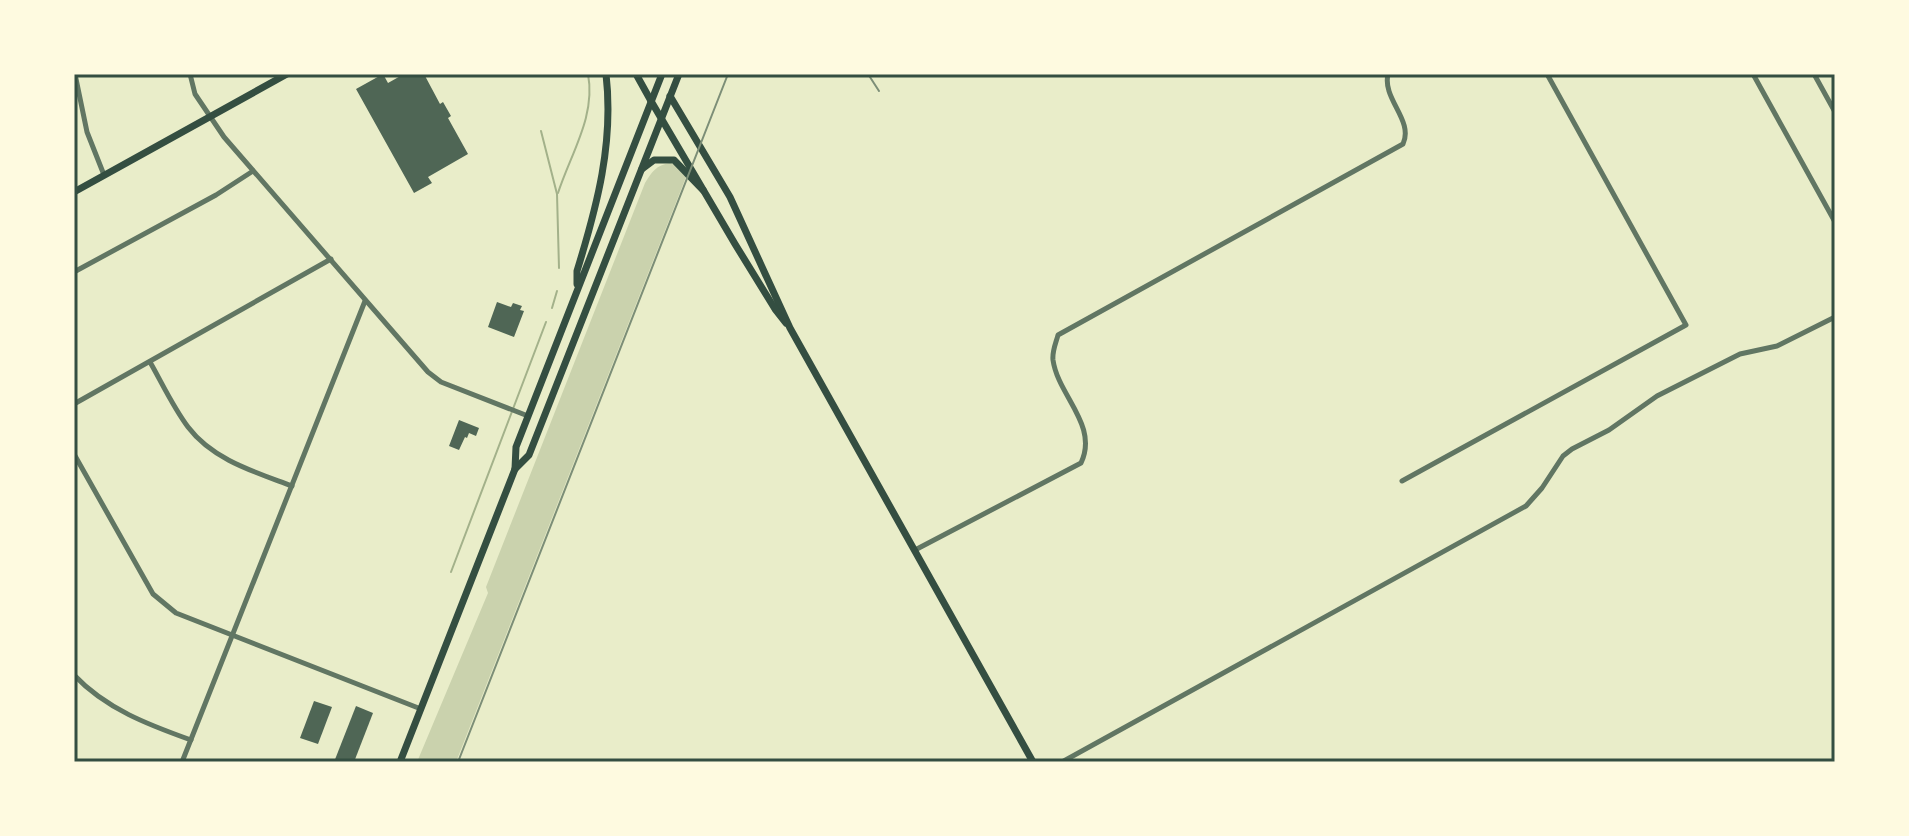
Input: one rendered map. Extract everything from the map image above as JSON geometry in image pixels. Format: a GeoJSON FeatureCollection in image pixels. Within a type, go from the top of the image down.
{"type":"FeatureCollection","features":[{"type":"Feature","properties":{"kind":"main road"},"geometry":{"type":"LineString","coordinates":[[74,192],[287,74]]}},
{"type":"Feature","properties":{"kind":"main road"},"geometry":{"type":"LineString","coordinates":[[578,290],[577,271],[601,185],[606,154],[609,108],[606,74]]}},
{"type":"Feature","properties":{"kind":"main road"},"geometry":{"type":"LineString","coordinates":[[636,74],[775,309],[790,328]]}},
{"type":"Feature","properties":{"kind":"main road"},"geometry":{"type":"LineString","coordinates":[[515,469],[529,455],[679,74]]}},
{"type":"Feature","properties":{"kind":"main road"},"geometry":{"type":"LineString","coordinates":[[400,762],[515,469],[516,447],[660,76]]}},
{"type":"Feature","properties":{"kind":"main road"},"geometry":{"type":"LineString","coordinates":[[660,76],[744,225],[790,328],[1033,762]]}},
{"type":"Feature","properties":{"kind":"main road"},"geometry":{"type":"LineString","coordinates":[[641,170],[654,160],[674,160],[703,190]]}},
{"type":"Feature","properties":{"kind":"street"},"geometry":{"type":"LineString","coordinates":[[75,74],[90,142],[104,175]]}},
{"type":"Feature","properties":{"kind":"street"},"geometry":{"type":"LineString","coordinates":[[190,74],[195,94],[208,117],[365,301],[435,377],[528,416]]}},
{"type":"Feature","properties":{"kind":"street"},"geometry":{"type":"LineString","coordinates":[[915,550],[1081,463],[1086,452],[1086,438],[1081,421],[1060,382],[1053,359],[1058,335],[1403,144],[1406,136],[1402,117],[1388,91],[1388,74]]}},
{"type":"Feature","properties":{"kind":"street"},"geometry":{"type":"LineString","coordinates":[[1402,481],[1686,325],[1547,74]]}},
{"type":"Feature","properties":{"kind":"street"},"geometry":{"type":"LineString","coordinates":[[1753,74],[1835,222]]}},
{"type":"Feature","properties":{"kind":"street"},"geometry":{"type":"LineString","coordinates":[[1814,74],[1835,112]]}},
{"type":"Feature","properties":{"kind":"street"},"geometry":{"type":"LineString","coordinates":[[74,272],[216,195],[253,171]]}},
{"type":"Feature","properties":{"kind":"street"},"geometry":{"type":"LineString","coordinates":[[74,404],[331,259]]}},
{"type":"Feature","properties":{"kind":"street"},"geometry":{"type":"LineString","coordinates":[[182,762],[365,301]]}},
{"type":"Feature","properties":{"kind":"street"},"geometry":{"type":"LineString","coordinates":[[1062,762],[1526,506],[1563,456],[1609,430],[1657,396],[1740,354],[1777,346],[1835,317]]}},
{"type":"Feature","properties":{"kind":"street"},"geometry":{"type":"LineString","coordinates":[[150,362],[189,429],[207,447],[227,460],[292,486]]}},
{"type":"Feature","properties":{"kind":"street"},"geometry":{"type":"LineString","coordinates":[[74,454],[153,594],[176,613],[421,709]]}},
{"type":"Feature","properties":{"kind":"street"},"geometry":{"type":"LineString","coordinates":[[74,675],[87,688],[124,713],[191,740]]}},
{"type":"Feature","properties":{"kind":"green space"},"geometry":{"type":"Polygon","coordinates":[[[670,163],[679,166],[686,177],[456,762],[417,762],[488,593],[486,587],[645,183],[661,165],[670,163]]]}},
{"type":"Feature","properties":{"kind":"building"},"geometry":{"type":"Polygon","coordinates":[[[383,74],[388,83],[404,74],[424,74],[440,104],[443,102],[451,116],[448,118],[468,154],[428,177],[432,183],[414,193],[356,89],[383,74]]]}},
{"type":"Feature","properties":{"kind":"building"},"geometry":{"type":"Polygon","coordinates":[[[497,302],[511,307],[513,303],[522,306],[520,310],[524,311],[514,337],[488,327],[497,302]]]}},
{"type":"Feature","properties":{"kind":"building"},"geometry":{"type":"Polygon","coordinates":[[[459,420],[479,428],[476,436],[469,433],[465,437],[459,450],[449,446],[459,420]]]}},
{"type":"Feature","properties":{"kind":"building"},"geometry":{"type":"Polygon","coordinates":[[[314,701],[332,707],[318,744],[300,738],[314,701]]]}},
{"type":"Feature","properties":{"kind":"building"},"geometry":{"type":"Polygon","coordinates":[[[356,706],[373,713],[354,762],[334,762],[356,706]]]}},
{"type":"Feature","properties":{"kind":"waterway"},"geometry":{"type":"LineString","coordinates":[[558,193],[589,105],[588,74]]}},
{"type":"Feature","properties":{"kind":"waterway"},"geometry":{"type":"LineString","coordinates":[[541,131],[557,194],[559,268]]}},
{"type":"Feature","properties":{"kind":"waterway"},"geometry":{"type":"LineString","coordinates":[[552,308],[557,291]]}},
{"type":"Feature","properties":{"kind":"waterway"},"geometry":{"type":"LineString","coordinates":[[451,572],[546,322]]}},
{"type":"Feature","properties":{"kind":"railway"},"geometry":{"type":"LineString","coordinates":[[458,762],[728,74]]}},
{"type":"Feature","properties":{"kind":"railway"},"geometry":{"type":"LineString","coordinates":[[868,74],[879,91]]}}]}
